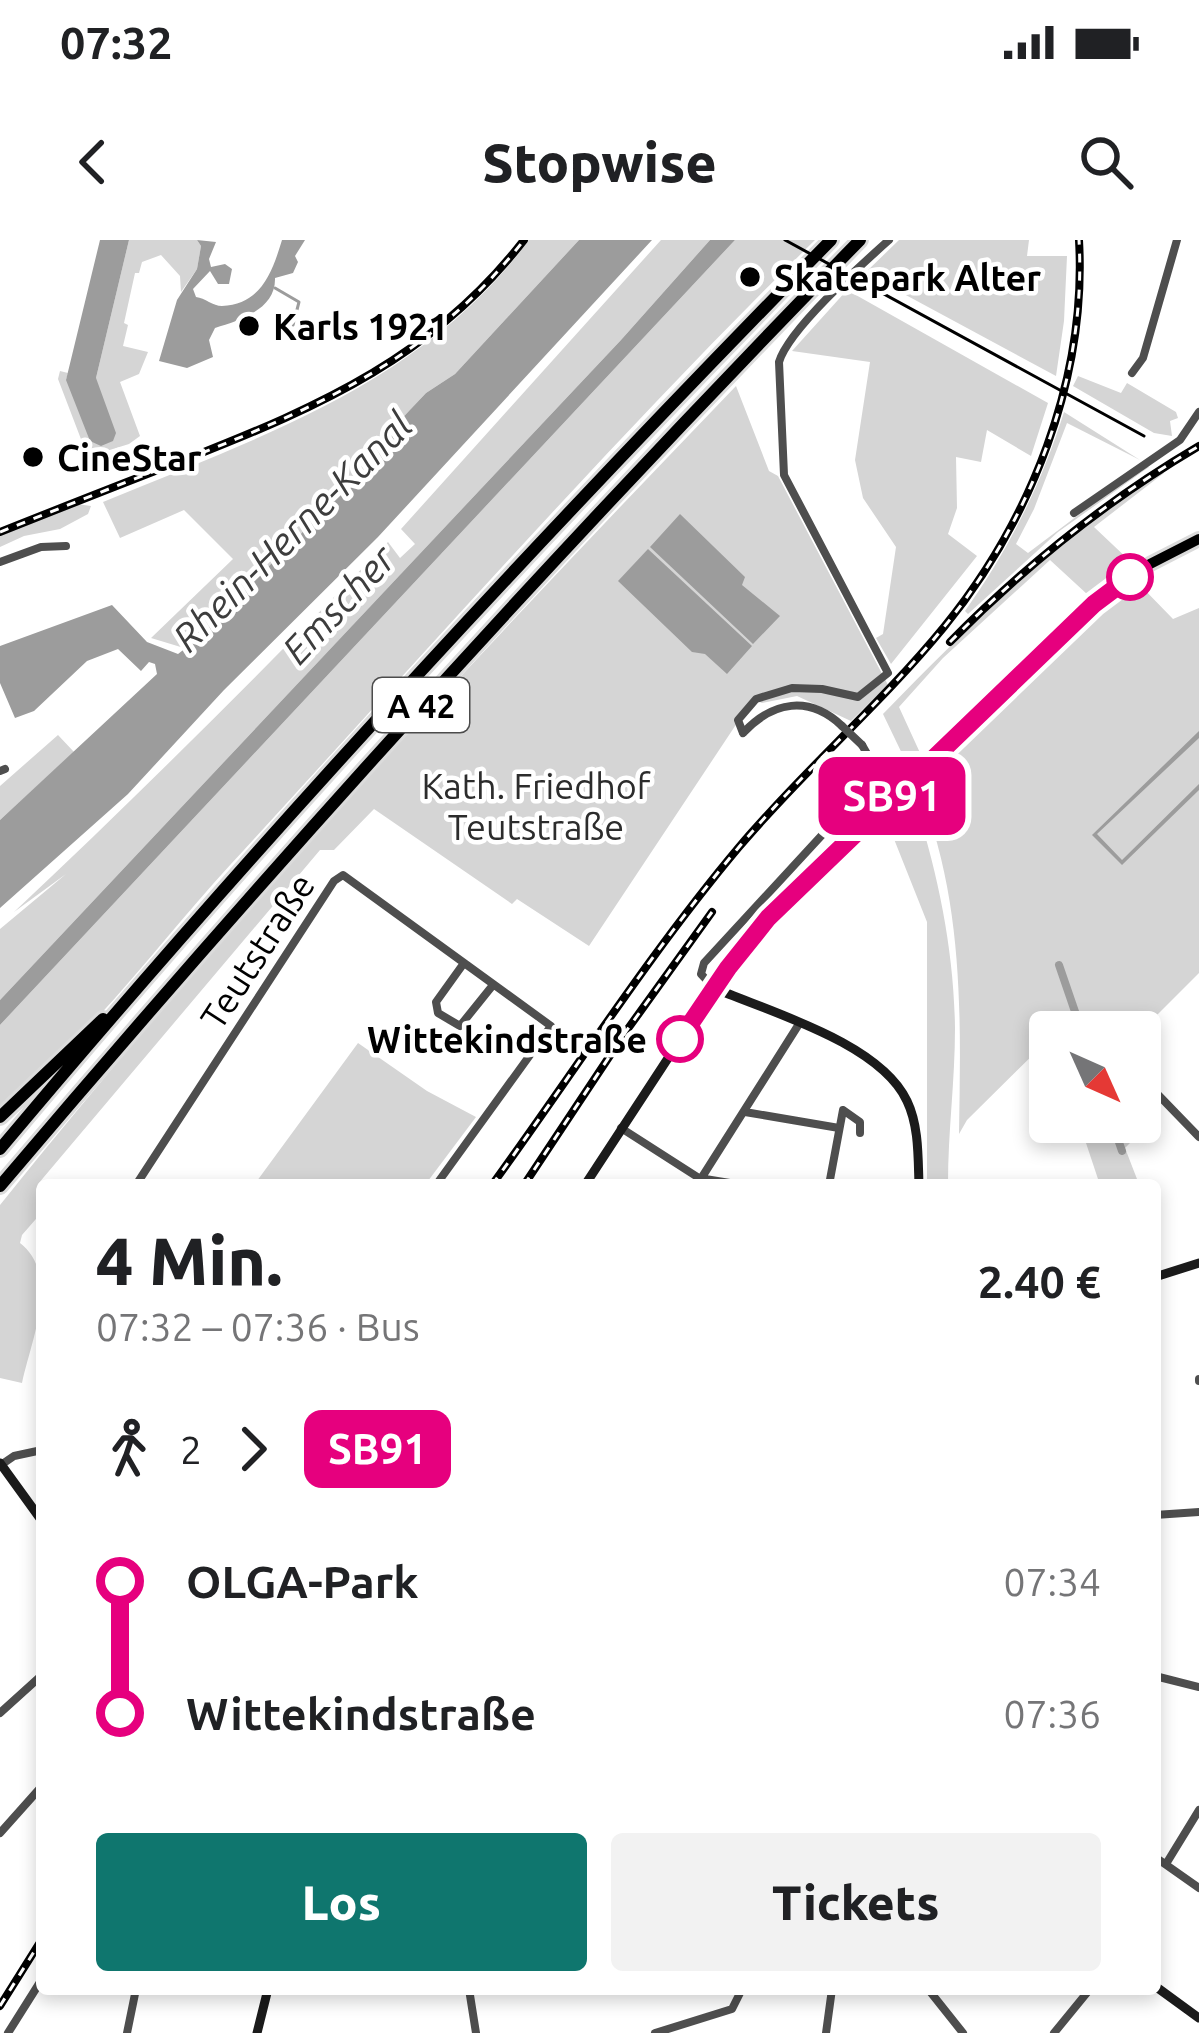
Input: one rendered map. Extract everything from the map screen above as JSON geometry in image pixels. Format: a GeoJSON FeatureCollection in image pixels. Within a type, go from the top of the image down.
{"type":"FeatureCollection","features":[{"type":"Feature","properties":{"kind":"highway","name":"A 42"},"geometry":{"type":"LineString","coordinates":[[0,1149],[115,1012],[459,630],[831,240]]}},
{"type":"Feature","properties":{"kind":"highway","name":"A 42"},"geometry":{"type":"LineString","coordinates":[[0,1186],[364,768],[661,446],[860,240]]}},
{"type":"Feature","properties":{"kind":"highway"},"geometry":{"type":"LineString","coordinates":[[0,1118],[94,1023],[115,1012]]}},
{"type":"Feature","properties":{"kind":"main road"},"geometry":{"type":"LineString","coordinates":[[589,1179],[713,988],[768,918],[1094,604],[1143,568],[1199,539]]}},
{"type":"Feature","properties":{"kind":"main road"},"geometry":{"type":"LineString","coordinates":[[713,988],[868,1058],[899,1087],[915,1125],[919,1179]]}},
{"type":"Feature","properties":{"kind":"main road"},"geometry":{"type":"LineString","coordinates":[[1161,1275],[1199,1263]]}},
{"type":"Feature","properties":{"kind":"main road"},"geometry":{"type":"LineString","coordinates":[[2,1469],[36,1513]]}},
{"type":"Feature","properties":{"kind":"main road"},"geometry":{"type":"LineString","coordinates":[[1161,1991],[1199,2018]]}},
{"type":"Feature","properties":{"kind":"main road"},"geometry":{"type":"LineString","coordinates":[[257,2033],[266,1995]]}},
{"type":"Feature","properties":{"kind":"street"},"geometry":{"type":"LineString","coordinates":[[713,988],[701,974],[704,963],[870,783],[873,764],[862,745],[816,707],[792,704],[768,710],[743,733],[738,720],[756,699],[806,688],[858,698],[888,673],[784,476],[778,362],[809,321],[890,240]]}},
{"type":"Feature","properties":{"kind":"street"},"geometry":{"type":"LineString","coordinates":[[1132,373],[1143,358],[1177,240]]}},
{"type":"Feature","properties":{"kind":"street"},"geometry":{"type":"LineString","coordinates":[[1074,513],[1180,440],[1199,412]]}},
{"type":"Feature","properties":{"kind":"street"},"geometry":{"type":"LineString","coordinates":[[0,562],[41,547],[65,546]]}},
{"type":"Feature","properties":{"kind":"street","name":"Teutstraße"},"geometry":{"type":"LineString","coordinates":[[140,1179],[338,877],[350,880],[551,1026],[440,1179]]}},
{"type":"Feature","properties":{"kind":"street"},"geometry":{"type":"LineString","coordinates":[[464,963],[435,1006],[454,1025],[464,1024],[493,985]]}},
{"type":"Feature","properties":{"kind":"street"},"geometry":{"type":"LineString","coordinates":[[700,1179],[799,1024]]}},
{"type":"Feature","properties":{"kind":"street"},"geometry":{"type":"LineString","coordinates":[[1161,1098],[1199,1137]]}},
{"type":"Feature","properties":{"kind":"street"},"geometry":{"type":"LineString","coordinates":[[830,1179],[843,1110],[860,1122],[860,1133]]}},
{"type":"Feature","properties":{"kind":"street"},"geometry":{"type":"LineString","coordinates":[[745,1112],[839,1128]]}},
{"type":"Feature","properties":{"kind":"street"},"geometry":{"type":"LineString","coordinates":[[621,1128],[696,1179]]}},
{"type":"Feature","properties":{"kind":"street"},"geometry":{"type":"LineString","coordinates":[[2,1469],[14,1456],[36,1451]]}},
{"type":"Feature","properties":{"kind":"street"},"geometry":{"type":"LineString","coordinates":[[1161,1515],[1199,1512]]}},
{"type":"Feature","properties":{"kind":"street"},"geometry":{"type":"LineString","coordinates":[[1161,1678],[1199,1687]]}},
{"type":"Feature","properties":{"kind":"street"},"geometry":{"type":"LineString","coordinates":[[0,1713],[36,1680]]}},
{"type":"Feature","properties":{"kind":"street"},"geometry":{"type":"LineString","coordinates":[[0,1833],[36,1793]]}},
{"type":"Feature","properties":{"kind":"street"},"geometry":{"type":"LineString","coordinates":[[1166,1864],[1199,1810]]}},
{"type":"Feature","properties":{"kind":"street"},"geometry":{"type":"LineString","coordinates":[[1161,1861],[1199,1888]]}},
{"type":"Feature","properties":{"kind":"street"},"geometry":{"type":"LineString","coordinates":[[8,2033],[36,1989]]}},
{"type":"Feature","properties":{"kind":"street"},"geometry":{"type":"LineString","coordinates":[[127,2033],[135,1995]]}},
{"type":"Feature","properties":{"kind":"street"},"geometry":{"type":"LineString","coordinates":[[470,1995],[476,2033]]}},
{"type":"Feature","properties":{"kind":"street"},"geometry":{"type":"LineString","coordinates":[[655,2033],[731,2009],[740,1995]]}},
{"type":"Feature","properties":{"kind":"street"},"geometry":{"type":"LineString","coordinates":[[826,2033],[831,1995]]}},
{"type":"Feature","properties":{"kind":"street"},"geometry":{"type":"LineString","coordinates":[[932,1995],[963,2033]]}},
{"type":"Feature","properties":{"kind":"street"},"geometry":{"type":"LineString","coordinates":[[937,2001],[942,1995]]}},
{"type":"Feature","properties":{"kind":"street"},"geometry":{"type":"LineString","coordinates":[[1054,2033],[1085,1995]]}},
{"type":"Feature","properties":{"kind":"green space"},"geometry":{"type":"Polygon","coordinates":[[[129,240],[197,240],[201,246],[197,269],[181,292],[180,276],[161,255],[142,262],[135,273],[123,346],[148,352],[139,374],[120,382],[140,436],[100,453],[84,447],[58,379],[60,371],[68,373],[66,380],[96,378],[129,240]]]}},
{"type":"Feature","properties":{"kind":"green space"},"geometry":{"type":"Polygon","coordinates":[[[529,240],[579,240],[455,374],[426,393],[390,431],[375,459],[196,641],[184,648],[151,638],[233,559],[184,510],[120,538],[103,502],[279,428],[389,369],[486,290],[529,240]]]}},
{"type":"Feature","properties":{"kind":"green space"},"geometry":{"type":"Polygon","coordinates":[[[661,240],[710,240],[0,1000],[0,929],[66,874],[14,912],[388,542],[400,558],[415,544],[401,529],[661,240]]]}},
{"type":"Feature","properties":{"kind":"green space"},"geometry":{"type":"Polygon","coordinates":[[[735,240],[815,240],[519,548],[92,1023],[0,1107],[0,1025],[735,240]]]}},
{"type":"Feature","properties":{"kind":"green space"},"geometry":{"type":"Polygon","coordinates":[[[899,240],[1029,240],[1027,256],[1067,256],[1056,376],[865,273],[899,240]]]}},
{"type":"Feature","properties":{"kind":"green space"},"geometry":{"type":"Polygon","coordinates":[[[847,290],[1048,403],[1031,456],[987,430],[981,462],[956,457],[957,508],[948,534],[977,556],[891,664],[876,638],[883,634],[896,547],[863,498],[855,460],[870,362],[792,351],[847,290]]]}},
{"type":"Feature","properties":{"kind":"green space"},"geometry":{"type":"Polygon","coordinates":[[[1078,376],[1121,393],[1127,383],[1176,412],[1178,418],[1170,421],[1172,436],[1154,433],[1073,386],[1078,376]]]}},
{"type":"Feature","properties":{"kind":"green space","name":"Kath. Friedhof Teutstraße"},"geometry":{"type":"Polygon","coordinates":[[[736,386],[769,471],[778,476],[888,685],[851,721],[797,696],[762,703],[753,699],[589,946],[517,899],[512,904],[374,809],[334,850],[320,850],[42,1179],[36,1179],[36,1219],[20,1243],[36,1265],[36,1328],[22,1383],[0,1378],[0,1205],[267,890],[736,386]]]}},
{"type":"Feature","properties":{"kind":"green space"},"geometry":{"type":"Polygon","coordinates":[[[1064,412],[1140,460],[1067,423],[1016,544],[1028,553],[1146,464],[1149,467],[1058,532],[968,614],[965,611],[1022,516],[1064,412]]]}},
{"type":"Feature","properties":{"kind":"green space"},"geometry":{"type":"Polygon","coordinates":[[[1160,471],[1164,473],[1094,527],[1131,562],[1088,595],[1050,560],[943,658],[899,707],[921,755],[908,766],[883,714],[1015,585],[1160,471]]]}},
{"type":"Feature","properties":{"kind":"green space"},"geometry":{"type":"Polygon","coordinates":[[[77,504],[91,506],[88,514],[60,529],[24,536],[0,547],[0,536],[77,504]]]}},
{"type":"Feature","properties":{"kind":"green space"},"geometry":{"type":"Polygon","coordinates":[[[1138,583],[1173,619],[1199,608],[1199,973],[1161,1011],[1029,1011],[1029,1059],[967,1120],[959,1134],[959,1001],[952,915],[933,829],[918,787],[1138,583]]]}},
{"type":"Feature","properties":{"kind":"green space"},"geometry":{"type":"Polygon","coordinates":[[[58,735],[74,752],[0,820],[0,786],[58,735]]]}},
{"type":"Feature","properties":{"kind":"green space"},"geometry":{"type":"Polygon","coordinates":[[[917,808],[948,944],[955,1048],[948,1179],[927,1179],[927,922],[890,829],[917,808]]]}},
{"type":"Feature","properties":{"kind":"green space"},"geometry":{"type":"Polygon","coordinates":[[[358,1043],[427,1091],[476,1117],[430,1179],[258,1179],[358,1043]]]}},
{"type":"Feature","properties":{"kind":"green space"},"geometry":{"type":"Polygon","coordinates":[[[1086,1143],[1130,1143],[1125,1148],[1137,1179],[1098,1179],[1086,1143]]]}},
{"type":"Feature","properties":{"kind":"shaded area"},"geometry":{"type":"Polygon","coordinates":[[[100,240],[129,240],[96,378],[116,433],[113,441],[101,446],[90,441],[66,380],[100,240]]]}},
{"type":"Feature","properties":{"kind":"shaded area"},"geometry":{"type":"Polygon","coordinates":[[[197,240],[216,242],[211,267],[225,264],[232,269],[229,284],[218,284],[210,271],[193,289],[196,297],[222,306],[246,299],[263,285],[282,240],[305,240],[295,256],[298,262],[293,273],[275,278],[270,298],[246,317],[215,328],[209,340],[213,357],[187,368],[159,361],[177,300],[197,269],[201,246],[197,240]]]}},
{"type":"Feature","properties":{"kind":"shaded area"},"geometry":{"type":"Polygon","coordinates":[[[579,240],[652,240],[378,537],[224,690],[128,794],[0,908],[0,820],[157,674],[155,664],[149,662],[141,671],[118,649],[87,661],[34,711],[15,718],[0,683],[0,646],[112,605],[147,642],[178,654],[375,459],[390,431],[426,393],[455,374],[579,240]]]}},
{"type":"Feature","properties":{"kind":"shaded area"},"geometry":{"type":"Polygon","coordinates":[[[710,240],[735,240],[0,1025],[0,1000],[710,240]]]}},
{"type":"Feature","properties":{"kind":"shaded area"},"geometry":{"type":"Polygon","coordinates":[[[680,514],[745,577],[742,585],[780,616],[753,644],[650,547],[680,514]]]}},
{"type":"Feature","properties":{"kind":"shaded area"},"geometry":{"type":"Polygon","coordinates":[[[648,549],[752,646],[727,674],[705,654],[692,652],[618,581],[648,549]]]}},
{"type":"Feature","properties":{"kind":"shaded area"},"geometry":{"type":"Polygon","coordinates":[[[1199,731],[1199,738],[1097,834],[1122,860],[1199,784],[1199,790],[1122,865],[1092,835],[1199,731]]]}},
{"type":"Feature","properties":{"kind":"waterway"},"geometry":{"type":"LineString","coordinates":[[275,288],[299,302],[293,325]]}},
{"type":"Feature","properties":{"kind":"waterway"},"geometry":{"type":"LineString","coordinates":[[1059,965],[1075,1011]]}},
{"type":"Feature","properties":{"kind":"waterway"},"geometry":{"type":"LineString","coordinates":[[1119,1143],[1122,1151]]}},
{"type":"Feature","properties":{"kind":"tram line"},"geometry":{"type":"LineString","coordinates":[[785,240],[1144,436]]}},
{"type":"Feature","properties":{"kind":"railway"},"geometry":{"type":"LineString","coordinates":[[0,532],[329,397],[372,373],[452,316],[524,240]]}},
{"type":"Feature","properties":{"kind":"railway"},"geometry":{"type":"LineString","coordinates":[[496,1179],[706,887],[920,655],[1003,541],[1047,446],[1063,395],[1074,344],[1079,240]]}},
{"type":"Feature","properties":{"kind":"railway"},"geometry":{"type":"LineString","coordinates":[[950,642],[1068,536],[1199,446]]}},
{"type":"Feature","properties":{"kind":"railway"},"geometry":{"type":"LineString","coordinates":[[528,1179],[712,912]]}},
{"type":"Feature","properties":{"kind":"railway"},"geometry":{"type":"LineString","coordinates":[[0,2006],[36,1949]]}},
{"type":"Feature","properties":{"kind":"bus line","name":"SB91"},"geometry":{"type":"LineString","coordinates":[[680,1039],[739,952],[792,893],[1094,604],[1130,577]]}},
{"type":"Feature","properties":{"kind":"place","name":"Skatepark Alter"},"geometry":{"type":"Point","coordinates":[750,277]}},
{"type":"Feature","properties":{"kind":"place","name":"Karls 1921"},"geometry":{"type":"Point","coordinates":[249,326]}},
{"type":"Feature","properties":{"kind":"place","name":"CineStar"},"geometry":{"type":"Point","coordinates":[33,457]}},
{"type":"Feature","properties":{"kind":"place","name":"Wittekindstraße"},"geometry":{"type":"Point","coordinates":[680,1039]}},
{"type":"Feature","properties":{"kind":"water label","name":"Rhein-Herne-Kanal"},"geometry":{"type":"Point","coordinates":[292,531]}},
{"type":"Feature","properties":{"kind":"water label","name":"Emscher"},"geometry":{"type":"Point","coordinates":[338,604]}}]}
